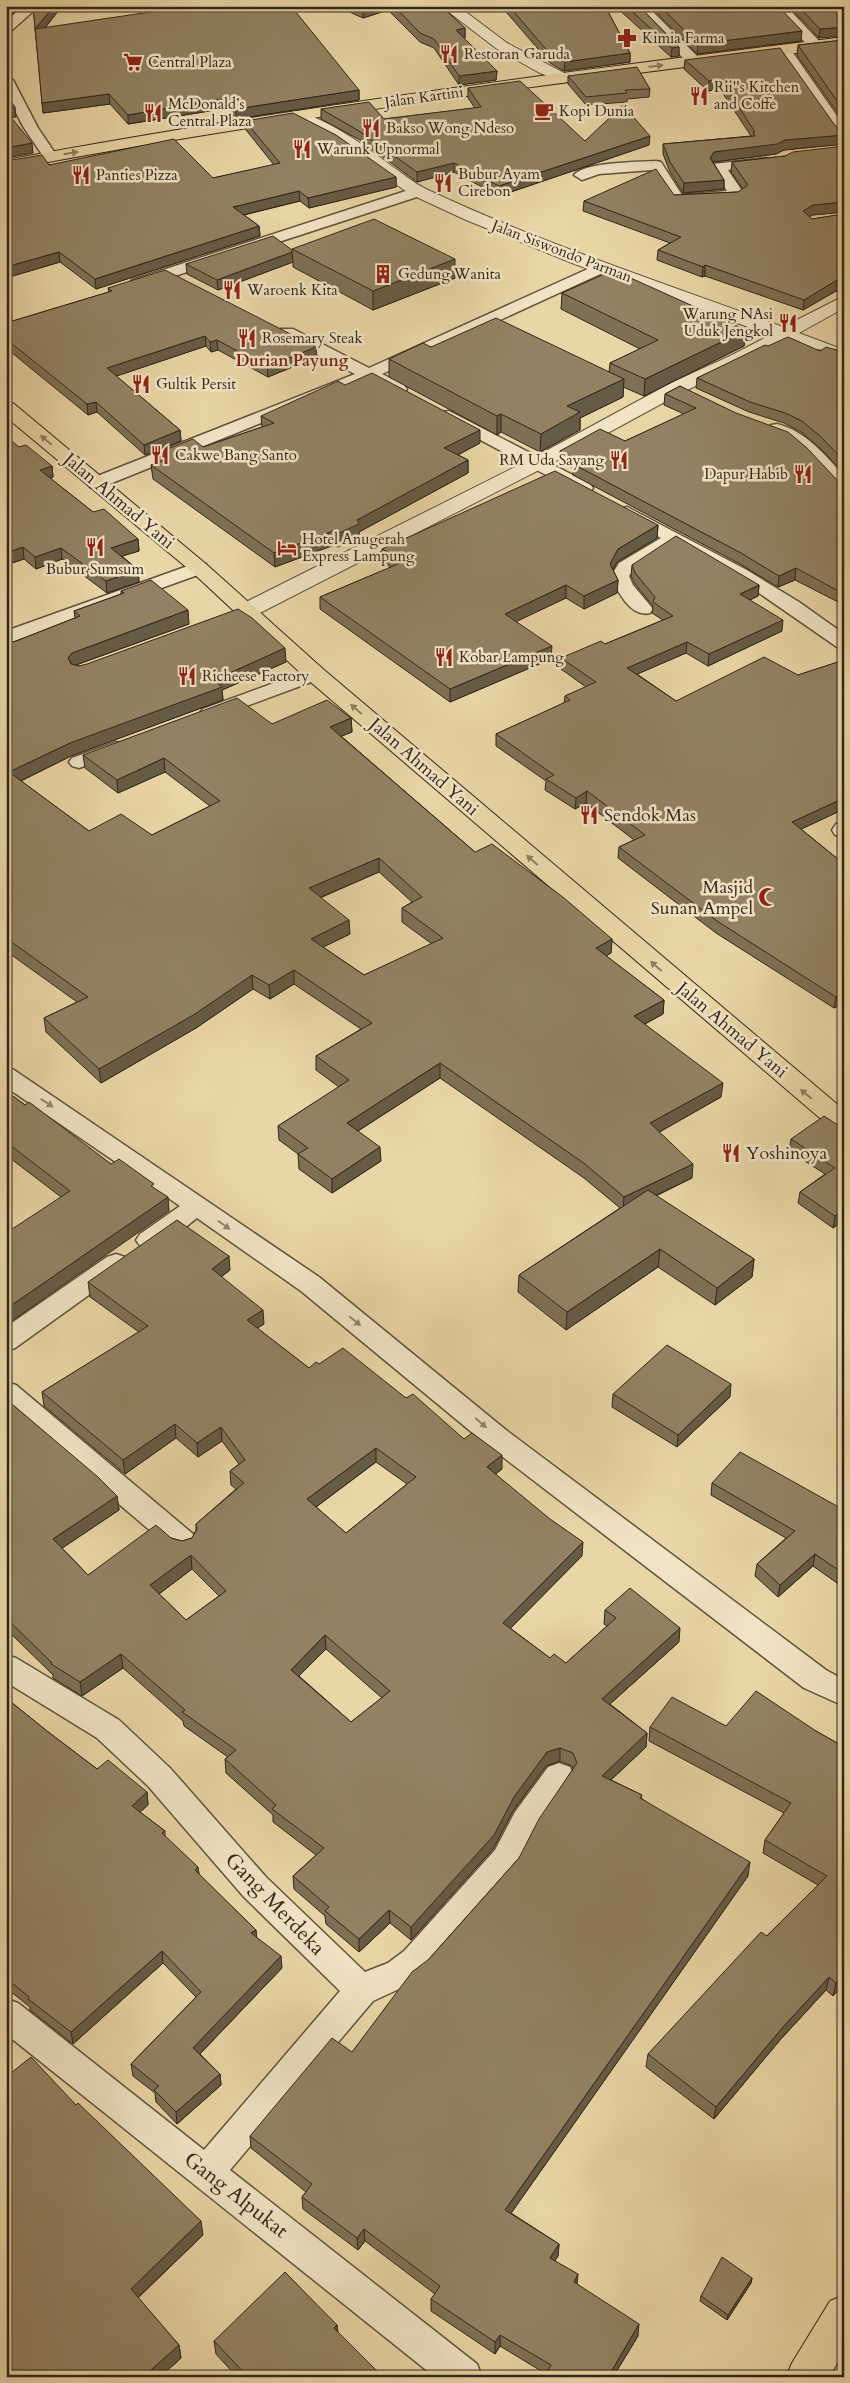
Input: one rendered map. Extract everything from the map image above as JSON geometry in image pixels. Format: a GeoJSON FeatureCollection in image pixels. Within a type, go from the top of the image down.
{"type":"FeatureCollection","features":[{"type":"Feature","properties":{"kind":"main road","name":"Jalan Kartini"},"geometry":{"type":"LineString","coordinates":[[6,165],[50,156],[295,116],[512,84],[844,42]]}},
{"type":"Feature","properties":{"kind":"main road","name":"Jalan Ahmad Yani"},"geometry":{"type":"LineString","coordinates":[[6,407],[199,568],[239,614],[316,674],[844,1125]]}},
{"type":"Feature","properties":{"kind":"main road"},"geometry":{"type":"LineString","coordinates":[[806,2377],[844,2315]]}},
{"type":"Feature","properties":{"kind":"street"},"geometry":{"type":"LineString","coordinates":[[6,28],[32,6]]}},
{"type":"Feature","properties":{"kind":"street"},"geometry":{"type":"LineString","coordinates":[[448,6],[502,46],[543,69],[564,78]]}},
{"type":"Feature","properties":{"kind":"street"},"geometry":{"type":"LineString","coordinates":[[639,6],[694,61]]}},
{"type":"Feature","properties":{"kind":"street"},"geometry":{"type":"LineString","coordinates":[[778,6],[816,46]]}},
{"type":"Feature","properties":{"kind":"street"},"geometry":{"type":"LineString","coordinates":[[502,46],[515,75],[512,84]]}},
{"type":"Feature","properties":{"kind":"street"},"geometry":{"type":"LineString","coordinates":[[784,50],[844,137]]}},
{"type":"Feature","properties":{"kind":"street"},"geometry":{"type":"LineString","coordinates":[[6,80],[31,128],[50,156]]}},
{"type":"Feature","properties":{"kind":"street","name":"Jalan Siswondo Parman"},"geometry":{"type":"LineString","coordinates":[[295,116],[336,135],[418,192],[492,225],[601,268],[786,333],[844,357]]}},
{"type":"Feature","properties":{"kind":"street"},"geometry":{"type":"LineString","coordinates":[[582,175],[597,170],[656,165],[678,200],[737,195],[718,167],[784,160]]}},
{"type":"Feature","properties":{"kind":"street"},"geometry":{"type":"LineString","coordinates":[[123,288],[418,192]]}},
{"type":"Feature","properties":{"kind":"street"},"geometry":{"type":"LineString","coordinates":[[96,483],[370,374],[601,268]]}},
{"type":"Feature","properties":{"kind":"street"},"geometry":{"type":"LineString","coordinates":[[168,274],[186,282]]}},
{"type":"Feature","properties":{"kind":"street"},"geometry":{"type":"LineString","coordinates":[[239,614],[538,463],[686,391],[739,359],[844,301]]}},
{"type":"Feature","properties":{"kind":"street"},"geometry":{"type":"LineString","coordinates":[[273,326],[412,397]]}},
{"type":"Feature","properties":{"kind":"street"},"geometry":{"type":"LineString","coordinates":[[438,410],[597,496]]}},
{"type":"Feature","properties":{"kind":"street"},"geometry":{"type":"LineString","coordinates":[[760,424],[794,437],[813,453],[844,487]]}},
{"type":"Feature","properties":{"kind":"street"},"geometry":{"type":"LineString","coordinates":[[614,506],[723,564],[802,612],[844,643]]}},
{"type":"Feature","properties":{"kind":"street"},"geometry":{"type":"LineString","coordinates":[[644,609],[624,586],[620,576],[626,567],[674,538]]}},
{"type":"Feature","properties":{"kind":"street"},"geometry":{"type":"LineString","coordinates":[[6,638],[199,568]]}},
{"type":"Feature","properties":{"kind":"street"},"geometry":{"type":"LineString","coordinates":[[188,722],[316,674]]}},
{"type":"Feature","properties":{"kind":"street"},"geometry":{"type":"LineString","coordinates":[[80,762],[134,742]]}},
{"type":"Feature","properties":{"kind":"street"},"geometry":{"type":"LineString","coordinates":[[6,1076],[101,1138],[310,1284],[496,1437],[815,1679],[844,1694]]}},
{"type":"Feature","properties":{"kind":"street"},"geometry":{"type":"LineString","coordinates":[[6,1342],[197,1206]]}},
{"type":"Feature","properties":{"kind":"street"},"geometry":{"type":"LineString","coordinates":[[6,1392],[183,1542]]}},
{"type":"Feature","properties":{"kind":"street","name":"Gang Merdeka"},"geometry":{"type":"LineString","coordinates":[[6,1667],[108,1729],[159,1777],[255,1887],[362,1990]]}},
{"type":"Feature","properties":{"kind":"street"},"geometry":{"type":"LineString","coordinates":[[208,2172],[362,1990],[400,1973],[416,1961],[506,1860],[526,1822],[559,1776]]}},
{"type":"Feature","properties":{"kind":"street","name":"Gang Alpukat"},"geometry":{"type":"LineString","coordinates":[[6,2014],[208,2172],[464,2377]]}},
{"type":"Feature","properties":{"kind":"building"},"geometry":{"type":"Polygon","coordinates":[[[33,6],[54,6],[35,29],[33,6]]]}},
{"type":"Feature","properties":{"kind":"building"},"geometry":{"type":"Polygon","coordinates":[[[191,6],[291,6],[359,90],[236,109],[227,98],[128,115],[109,94],[42,103],[35,29],[191,6]]]}},
{"type":"Feature","properties":{"kind":"building"},"geometry":{"type":"Polygon","coordinates":[[[357,6],[371,6],[363,9],[357,6]]]}},
{"type":"Feature","properties":{"kind":"building"},"geometry":{"type":"Polygon","coordinates":[[[394,6],[441,6],[465,28],[456,30],[497,71],[459,76],[434,39],[420,33],[394,6]]]}},
{"type":"Feature","properties":{"kind":"building"},"geometry":{"type":"Polygon","coordinates":[[[509,6],[605,6],[630,53],[565,62],[550,54],[509,6]]]}},
{"type":"Feature","properties":{"kind":"building"},"geometry":{"type":"Polygon","coordinates":[[[626,6],[639,6],[679,47],[672,48],[626,6]]]}},
{"type":"Feature","properties":{"kind":"building"},"geometry":{"type":"Polygon","coordinates":[[[660,6],[778,6],[802,31],[698,44],[660,6]]]}},
{"type":"Feature","properties":{"kind":"building"},"geometry":{"type":"Polygon","coordinates":[[[798,6],[844,6],[844,27],[820,29],[798,6]]]}},
{"type":"Feature","properties":{"kind":"building"},"geometry":{"type":"Polygon","coordinates":[[[844,40],[844,111],[798,45],[844,40]]]}},
{"type":"Feature","properties":{"kind":"building"},"geometry":{"type":"Polygon","coordinates":[[[780,48],[839,131],[844,132],[844,135],[785,140],[777,144],[714,152],[710,158],[724,180],[684,183],[670,162],[663,144],[755,136],[753,132],[755,132],[721,79],[709,81],[685,60],[780,48]]]}},
{"type":"Feature","properties":{"kind":"building"},"geometry":{"type":"Polygon","coordinates":[[[637,67],[650,89],[625,90],[627,93],[586,97],[568,76],[637,67]]]}},
{"type":"Feature","properties":{"kind":"building"},"geometry":{"type":"Polygon","coordinates":[[[520,81],[585,141],[623,105],[650,136],[499,186],[454,163],[417,172],[359,131],[321,109],[369,102],[384,119],[481,107],[468,88],[520,81]]]}},
{"type":"Feature","properties":{"kind":"building"},"geometry":{"type":"Polygon","coordinates":[[[6,94],[15,107],[6,108],[6,94]]]}},
{"type":"Feature","properties":{"kind":"building"},"geometry":{"type":"Polygon","coordinates":[[[6,111],[32,143],[6,148],[6,111]]]}},
{"type":"Feature","properties":{"kind":"building"},"geometry":{"type":"Polygon","coordinates":[[[293,113],[336,135],[396,177],[308,198],[299,191],[233,207],[259,226],[95,279],[59,252],[6,267],[6,161],[42,155],[49,165],[174,139],[213,178],[280,163],[245,121],[293,113]]]}},
{"type":"Feature","properties":{"kind":"building"},"geometry":{"type":"Polygon","coordinates":[[[844,146],[844,202],[813,205],[803,211],[812,219],[844,214],[844,284],[837,280],[804,300],[705,265],[703,267],[658,250],[681,237],[584,201],[656,169],[674,195],[738,192],[748,185],[732,162],[785,156],[793,152],[844,146]]]}},
{"type":"Feature","properties":{"kind":"building"},"geometry":{"type":"Polygon","coordinates":[[[374,219],[455,259],[373,291],[292,249],[374,219]]]}},
{"type":"Feature","properties":{"kind":"building"},"geometry":{"type":"Polygon","coordinates":[[[273,236],[292,250],[292,252],[217,280],[186,264],[273,236]]]}},
{"type":"Feature","properties":{"kind":"building"},"geometry":{"type":"Polygon","coordinates":[[[165,270],[316,347],[267,367],[217,340],[210,342],[205,336],[107,368],[180,430],[144,445],[96,402],[87,404],[6,339],[6,323],[112,291],[108,288],[165,270]]]}},
{"type":"Feature","properties":{"kind":"building"},"geometry":{"type":"Polygon","coordinates":[[[613,270],[746,330],[645,379],[610,363],[658,340],[562,293],[613,270]]]}},
{"type":"Feature","properties":{"kind":"building"},"geometry":{"type":"Polygon","coordinates":[[[496,318],[624,379],[567,406],[580,412],[541,434],[501,414],[497,416],[389,359],[423,343],[431,347],[496,318]]]}},
{"type":"Feature","properties":{"kind":"building"},"geometry":{"type":"Polygon","coordinates":[[[788,337],[820,351],[826,347],[844,352],[844,461],[821,437],[802,421],[785,413],[750,402],[697,378],[765,345],[768,346],[788,337]]]}},
{"type":"Feature","properties":{"kind":"building"},"geometry":{"type":"Polygon","coordinates":[[[372,373],[480,430],[444,448],[468,460],[357,520],[359,524],[337,534],[333,531],[274,553],[151,465],[165,460],[157,453],[193,439],[203,447],[274,423],[261,416],[338,381],[345,385],[372,373]]]}},
{"type":"Feature","properties":{"kind":"building"},"geometry":{"type":"Polygon","coordinates":[[[680,386],[736,413],[788,432],[807,448],[838,481],[844,482],[844,594],[796,568],[779,576],[741,553],[573,464],[581,461],[560,451],[600,429],[625,441],[696,408],[665,394],[680,386]]]}},
{"type":"Feature","properties":{"kind":"building"},"geometry":{"type":"Polygon","coordinates":[[[6,436],[19,447],[26,445],[52,466],[40,470],[93,512],[104,509],[138,539],[111,548],[138,570],[106,581],[61,548],[35,557],[23,547],[6,553],[6,436]]]}},
{"type":"Feature","properties":{"kind":"building"},"geometry":{"type":"Polygon","coordinates":[[[555,471],[658,525],[618,549],[610,564],[618,580],[584,596],[566,585],[505,614],[552,646],[450,689],[320,597],[405,561],[382,549],[555,471]]]}},
{"type":"Feature","properties":{"kind":"building"},"geometry":{"type":"Polygon","coordinates":[[[676,536],[759,585],[740,594],[783,620],[709,654],[687,642],[627,668],[676,701],[764,657],[798,675],[844,660],[844,798],[792,822],[844,864],[844,992],[836,997],[717,921],[619,847],[645,835],[587,791],[576,798],[546,779],[554,775],[496,734],[570,700],[565,696],[596,682],[561,658],[601,641],[605,644],[673,616],[653,602],[655,597],[635,573],[632,565],[676,536]]]}},
{"type":"Feature","properties":{"kind":"building"},"geometry":{"type":"Polygon","coordinates":[[[151,580],[188,610],[72,653],[68,658],[71,664],[79,666],[87,664],[238,609],[252,618],[285,648],[214,680],[222,687],[70,743],[9,772],[89,831],[121,814],[152,835],[220,801],[164,758],[117,780],[83,755],[237,698],[272,724],[327,700],[351,718],[330,727],[475,852],[492,844],[564,898],[612,939],[596,948],[664,1000],[634,1016],[723,1083],[650,1123],[693,1164],[624,1197],[585,1164],[440,1063],[347,1123],[380,1147],[332,1179],[298,1154],[308,1148],[278,1126],[349,1080],[316,1056],[372,1023],[294,970],[269,985],[252,975],[195,1014],[99,1069],[44,1018],[88,997],[6,938],[6,885],[13,882],[6,877],[6,806],[8,805],[6,804],[6,645],[80,616],[74,611],[124,593],[121,591],[151,580]],[[379,858],[309,888],[349,920],[311,939],[364,975],[443,938],[402,908],[422,897],[379,858]]]}},
{"type":"Feature","properties":{"kind":"building"},"geometry":{"type":"Polygon","coordinates":[[[6,1091],[25,1105],[29,1102],[111,1164],[119,1159],[154,1184],[151,1186],[168,1197],[6,1309],[6,1233],[70,1191],[6,1142],[6,1091]]]}},
{"type":"Feature","properties":{"kind":"building"},"geometry":{"type":"Polygon","coordinates":[[[824,1116],[844,1129],[844,1210],[835,1216],[800,1192],[835,1168],[791,1139],[824,1116]]]}},
{"type":"Feature","properties":{"kind":"building"},"geometry":{"type":"Polygon","coordinates":[[[648,1190],[754,1259],[717,1288],[660,1249],[567,1312],[519,1275],[648,1190]]]}},
{"type":"Feature","properties":{"kind":"building"},"geometry":{"type":"Polygon","coordinates":[[[177,1220],[229,1256],[212,1269],[263,1310],[247,1320],[309,1368],[316,1362],[319,1364],[343,1348],[406,1398],[413,1394],[464,1439],[472,1433],[502,1455],[487,1467],[550,1519],[583,1542],[503,1623],[550,1658],[554,1654],[566,1663],[616,1618],[605,1610],[630,1588],[680,1628],[602,1699],[647,1733],[602,1776],[642,1795],[640,1798],[750,1862],[505,2210],[559,2244],[550,2258],[578,2274],[574,2282],[639,2324],[608,2377],[544,2377],[551,2365],[500,2335],[495,2342],[431,2299],[440,2286],[364,2229],[357,2238],[302,2197],[312,2184],[250,2136],[332,2038],[352,2052],[412,1972],[429,1959],[519,1858],[539,1819],[577,1763],[573,1753],[560,1748],[547,1752],[514,1797],[494,1835],[411,1927],[389,1910],[359,1939],[325,1911],[329,1907],[293,1876],[324,1848],[272,1809],[276,1805],[225,1759],[236,1750],[182,1712],[185,1710],[121,1654],[80,1682],[51,1664],[6,1618],[6,1399],[98,1477],[117,1496],[53,1539],[88,1575],[156,1525],[171,1538],[182,1541],[192,1538],[197,1529],[196,1524],[244,1483],[230,1471],[245,1460],[221,1427],[197,1443],[175,1424],[123,1460],[42,1392],[148,1326],[88,1282],[177,1220]],[[376,1448],[307,1499],[346,1533],[416,1477],[376,1448]],[[191,1555],[150,1585],[186,1620],[226,1591],[191,1555]],[[325,1635],[291,1670],[351,1722],[390,1691],[325,1635]]]}},
{"type":"Feature","properties":{"kind":"building"},"geometry":{"type":"Polygon","coordinates":[[[667,1345],[731,1384],[678,1435],[613,1394],[667,1345]]]}},
{"type":"Feature","properties":{"kind":"building"},"geometry":{"type":"Polygon","coordinates":[[[740,1452],[844,1510],[844,1574],[815,1554],[780,1585],[757,1564],[795,1531],[712,1483],[740,1452]]]}},
{"type":"Feature","properties":{"kind":"building"},"geometry":{"type":"Polygon","coordinates":[[[756,1691],[816,1731],[844,1747],[844,1976],[836,1983],[829,1977],[783,2027],[716,2107],[648,2054],[761,1932],[767,1936],[827,1876],[765,1840],[791,1803],[650,1727],[672,1697],[726,1726],[756,1691]]]}},
{"type":"Feature","properties":{"kind":"building"},"geometry":{"type":"Polygon","coordinates":[[[6,1698],[97,1769],[108,1760],[147,1792],[132,1806],[165,1831],[162,1833],[198,1867],[195,1870],[256,1930],[251,1933],[281,1956],[193,2048],[220,2074],[176,2112],[154,2090],[159,2086],[131,2064],[201,1992],[162,1951],[71,2032],[28,1999],[29,1997],[6,1978],[6,1698]]]}},
{"type":"Feature","properties":{"kind":"building"},"geometry":{"type":"Polygon","coordinates":[[[31,2057],[76,2105],[78,2103],[201,2221],[131,2289],[179,2345],[143,2377],[6,2377],[6,2215],[12,2210],[6,2203],[6,2069],[11,2073],[31,2057]]]}},
{"type":"Feature","properties":{"kind":"building"},"geometry":{"type":"Polygon","coordinates":[[[722,2257],[752,2278],[728,2315],[701,2296],[722,2257]]]}},
{"type":"Feature","properties":{"kind":"building"},"geometry":{"type":"Polygon","coordinates":[[[285,2272],[337,2325],[334,2328],[383,2377],[248,2377],[214,2341],[285,2272]]]}},
{"type":"Feature","properties":{"kind":"place","name":"Kimia Farma"},"geometry":{"type":"Point","coordinates":[627,38]}},
{"type":"Feature","properties":{"kind":"place","name":"Restoran Garuda"},"geometry":{"type":"Point","coordinates":[449,54]}},
{"type":"Feature","properties":{"kind":"place","name":"Central Plaza"},"geometry":{"type":"Point","coordinates":[133,62]}},
{"type":"Feature","properties":{"kind":"place","name":"Rii''s Kitchen and Coffe"},"geometry":{"type":"Point","coordinates":[699,96]}},
{"type":"Feature","properties":{"kind":"place","name":"Kopi Dunia"},"geometry":{"type":"Point","coordinates":[544,111]}},
{"type":"Feature","properties":{"kind":"place","name":"McDonald’s Central Plaza"},"geometry":{"type":"Point","coordinates":[153,113]}},
{"type":"Feature","properties":{"kind":"place","name":"Bakso Wong Ndeso"},"geometry":{"type":"Point","coordinates":[371,128]}},
{"type":"Feature","properties":{"kind":"place","name":"Warunk Upnormal"},"geometry":{"type":"Point","coordinates":[302,149]}},
{"type":"Feature","properties":{"kind":"place","name":"Panties Pizza"},"geometry":{"type":"Point","coordinates":[81,175]}},
{"type":"Feature","properties":{"kind":"place","name":"Bubur Ayam Cirebon"},"geometry":{"type":"Point","coordinates":[443,183]}},
{"type":"Feature","properties":{"kind":"place","name":"Gedung Wanita"},"geometry":{"type":"Point","coordinates":[383,274]}},
{"type":"Feature","properties":{"kind":"place","name":"Waroenk Kita"},"geometry":{"type":"Point","coordinates":[232,290]}},
{"type":"Feature","properties":{"kind":"place","name":"Warung NAsi Uduk Jengkol"},"geometry":{"type":"Point","coordinates":[788,323]}},
{"type":"Feature","properties":{"kind":"place","name":"Rosemary Steak"},"geometry":{"type":"Point","coordinates":[247,338]}},
{"type":"Feature","properties":{"kind":"place","name":"Gultik Persit"},"geometry":{"type":"Point","coordinates":[141,384]}},
{"type":"Feature","properties":{"kind":"place","name":"Cakwe Bang Santo"},"geometry":{"type":"Point","coordinates":[160,455]}},
{"type":"Feature","properties":{"kind":"place","name":"RM Uda Sayang"},"geometry":{"type":"Point","coordinates":[619,460]}},
{"type":"Feature","properties":{"kind":"place","name":"Dapur Habib"},"geometry":{"type":"Point","coordinates":[803,474]}},
{"type":"Feature","properties":{"kind":"place","name":"Bubur Sumsum"},"geometry":{"type":"Point","coordinates":[95,547]}},
{"type":"Feature","properties":{"kind":"place","name":"Hotel Anugerah Express Lampung"},"geometry":{"type":"Point","coordinates":[287,548]}},
{"type":"Feature","properties":{"kind":"place","name":"Kobar Lampung"},"geometry":{"type":"Point","coordinates":[444,657]}},
{"type":"Feature","properties":{"kind":"place","name":"Richeese Factory"},"geometry":{"type":"Point","coordinates":[187,676]}},
{"type":"Feature","properties":{"kind":"place","name":"Sendok Mas"},"geometry":{"type":"Point","coordinates":[589,815]}},
{"type":"Feature","properties":{"kind":"place","name":"Masjid Sunan Ampel"},"geometry":{"type":"Point","coordinates":[768,897]}},
{"type":"Feature","properties":{"kind":"place","name":"Yoshinoya"},"geometry":{"type":"Point","coordinates":[731,1153]}},
{"type":"Feature","properties":{"kind":"district","name":"Durian Payung"},"geometry":{"type":"Point","coordinates":[292,361]}}]}
